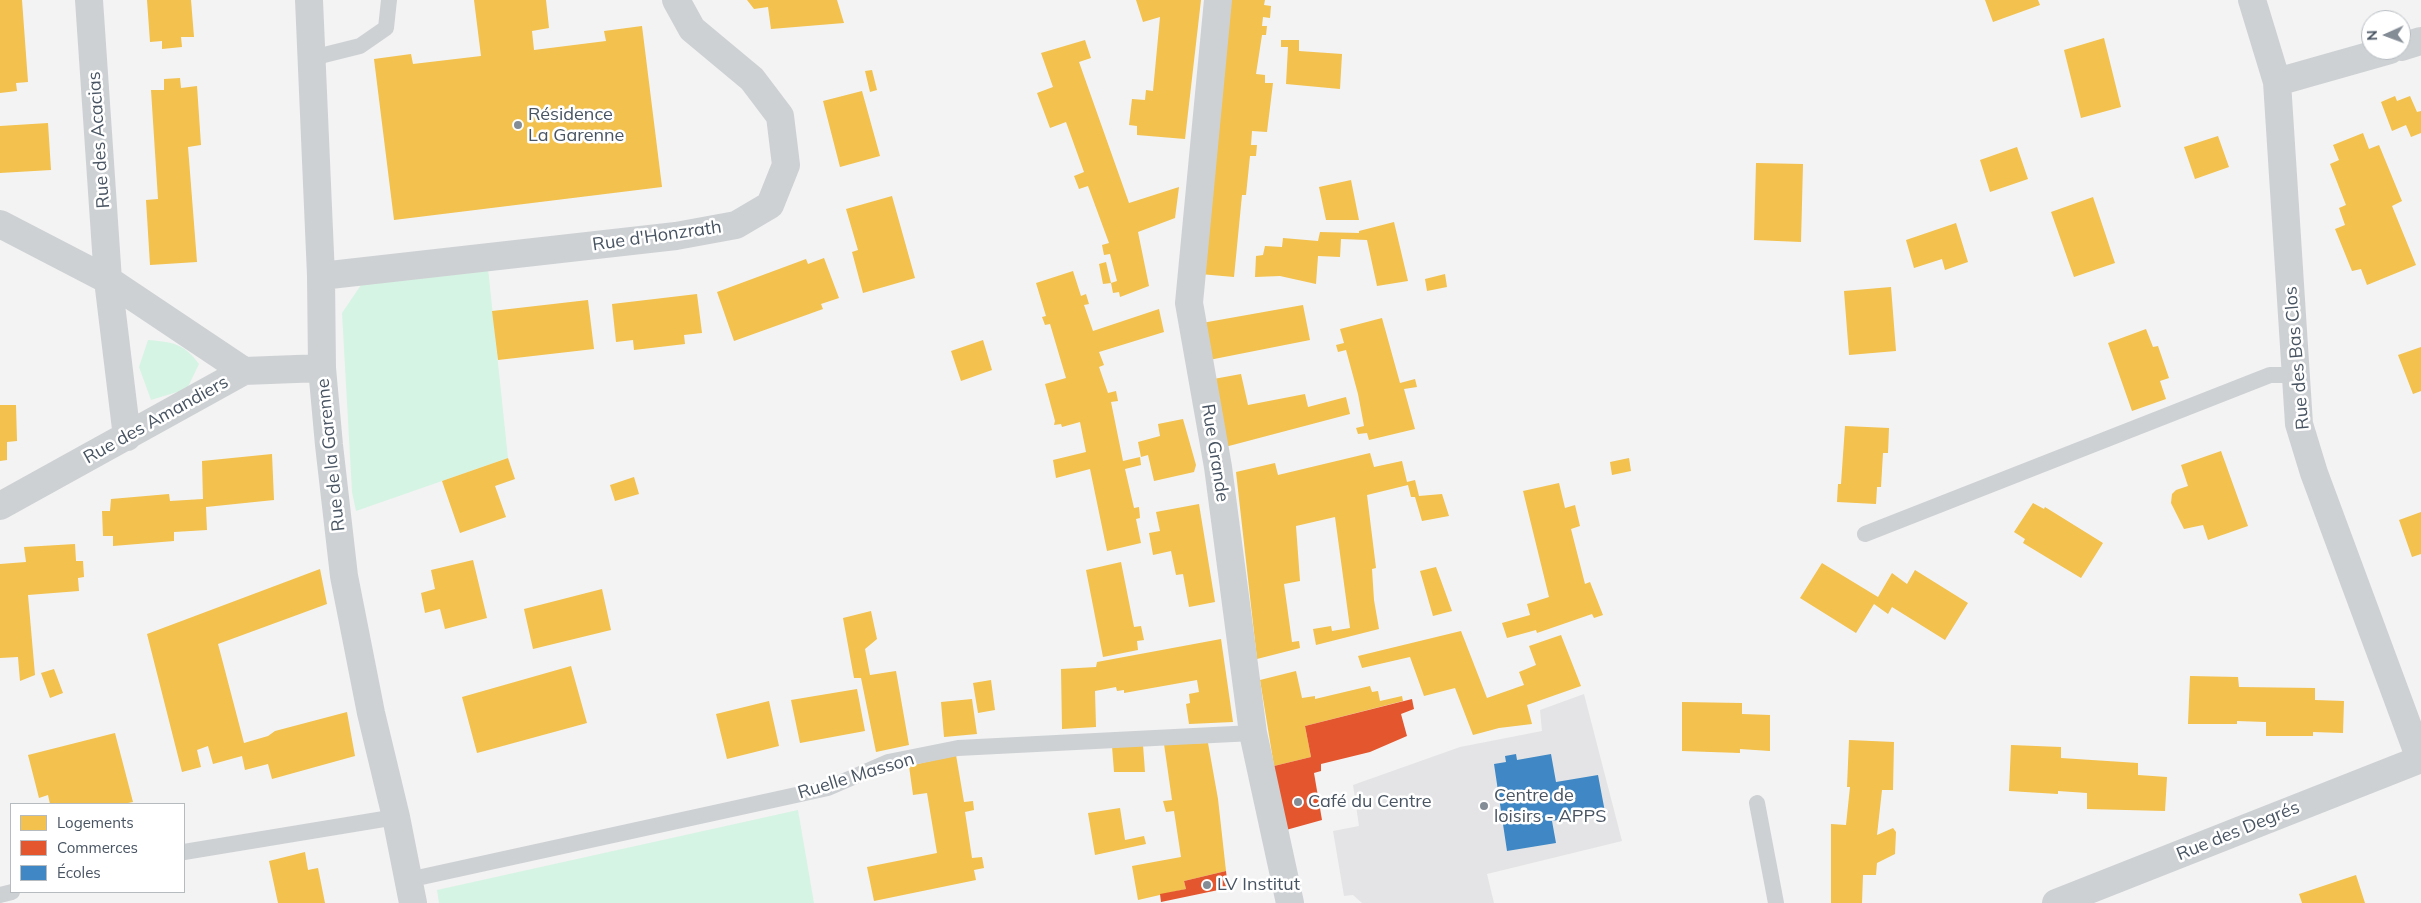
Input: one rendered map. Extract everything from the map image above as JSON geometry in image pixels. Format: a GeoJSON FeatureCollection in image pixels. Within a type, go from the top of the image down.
{"type":"FeatureCollection","features":[{"type":"Feature","properties":{"kind":"street","name":"Rue des Acacias"},"geometry":{"type":"LineString","coordinates":[[89,0],[108,280],[127,437]]}},
{"type":"Feature","properties":{"kind":"street","name":"Rue de la Garenne"},"geometry":{"type":"LineString","coordinates":[[309,0],[321,276],[322,368],[344,576],[371,713],[396,816],[410,891]]}},
{"type":"Feature","properties":{"kind":"street","name":"Rue d'Honzrath"},"geometry":{"type":"LineString","coordinates":[[321,276],[676,236],[736,225],[770,205],[786,165],[780,116],[752,79],[692,29],[676,0]]}},
{"type":"Feature","properties":{"kind":"street","name":"Rue Grande"},"geometry":{"type":"LineString","coordinates":[[1218,0],[1190,303],[1218,467],[1253,733],[1290,903]]}},
{"type":"Feature","properties":{"kind":"street","name":"Rue des Bas Clos"},"geometry":{"type":"LineString","coordinates":[[2252,0],[2277,82],[2299,424],[2314,473],[2420,759]]}},
{"type":"Feature","properties":{"kind":"street"},"geometry":{"type":"LineString","coordinates":[[2277,82],[2361,58]]}},
{"type":"Feature","properties":{"kind":"street"},"geometry":{"type":"LineString","coordinates":[[0,224],[108,280],[244,371]]}},
{"type":"Feature","properties":{"kind":"street","name":"Rue des Amandiers"},"geometry":{"type":"LineString","coordinates":[[0,506],[244,371],[322,368]]}},
{"type":"Feature","properties":{"kind":"street","name":"Rue des Degrés"},"geometry":{"type":"LineString","coordinates":[[2056,903],[2420,759]]}},
{"type":"Feature","properties":{"kind":"lane"},"geometry":{"type":"LineString","coordinates":[[312,58],[360,46],[386,28],[389,0]]}},
{"type":"Feature","properties":{"kind":"lane"},"geometry":{"type":"LineString","coordinates":[[1865,534],[2270,375],[2296,375]]}},
{"type":"Feature","properties":{"kind":"lane","name":"Ruelle Masson"},"geometry":{"type":"LineString","coordinates":[[410,891],[828,788],[888,762],[958,748],[1253,733]]}},
{"type":"Feature","properties":{"kind":"lane"},"geometry":{"type":"LineString","coordinates":[[1757,804],[1776,903]]}},
{"type":"Feature","properties":{"kind":"lane"},"geometry":{"type":"LineString","coordinates":[[185,852],[396,816]]}},
{"type":"Feature","properties":{"kind":"shaded area","name":"Centre de loisirs - APPS"},"geometry":{"type":"Polygon","coordinates":[[[1584,694],[1622,841],[1487,874],[1494,903],[1362,903],[1353,895],[1344,896],[1333,831],[1359,826],[1353,785],[1460,747],[1542,731],[1540,710],[1584,694]]]}},
{"type":"Feature","properties":{"kind":"green space"},"geometry":{"type":"Polygon","coordinates":[[[488,268],[508,458],[356,511],[352,492],[342,313],[363,282],[488,268]]]}},
{"type":"Feature","properties":{"kind":"green space"},"geometry":{"type":"Polygon","coordinates":[[[148,340],[177,345],[188,352],[199,364],[187,389],[151,400],[139,367],[148,340]]]}},
{"type":"Feature","properties":{"kind":"green space"},"geometry":{"type":"Polygon","coordinates":[[[798,810],[814,903],[439,903],[437,890],[798,810]]]}},
{"type":"Feature","properties":{"kind":"building: Logements"},"geometry":{"type":"Polygon","coordinates":[[[0,0],[22,0],[28,82],[16,83],[17,91],[0,93],[0,0]]]}},
{"type":"Feature","properties":{"kind":"building: Logements"},"geometry":{"type":"Polygon","coordinates":[[[147,0],[191,0],[194,37],[181,37],[182,47],[162,49],[162,41],[150,42],[147,0]]]}},
{"type":"Feature","properties":{"kind":"building: Logements","name":"Résidence La Garenne"},"geometry":{"type":"Polygon","coordinates":[[[474,0],[546,0],[549,28],[532,31],[534,50],[606,41],[604,31],[642,26],[662,187],[394,220],[374,59],[411,54],[413,64],[481,56],[474,0]]]}},
{"type":"Feature","properties":{"kind":"building: Logements"},"geometry":{"type":"Polygon","coordinates":[[[747,0],[837,0],[844,23],[771,29],[768,7],[754,9],[747,0]]]}},
{"type":"Feature","properties":{"kind":"building: Logements"},"geometry":{"type":"Polygon","coordinates":[[[1136,0],[1201,0],[1185,139],[1137,135],[1137,126],[1129,125],[1132,99],[1145,100],[1146,90],[1153,91],[1160,17],[1143,22],[1136,0]]]}},
{"type":"Feature","properties":{"kind":"building: Logements"},"geometry":{"type":"Polygon","coordinates":[[[1231,0],[1265,0],[1264,5],[1271,6],[1270,18],[1263,17],[1262,26],[1267,26],[1266,35],[1262,35],[1256,74],[1265,75],[1265,83],[1273,83],[1267,132],[1252,131],[1251,145],[1257,145],[1256,156],[1250,156],[1246,195],[1242,195],[1234,277],[1200,274],[1231,0]]]}},
{"type":"Feature","properties":{"kind":"building: Logements"},"geometry":{"type":"Polygon","coordinates":[[[1985,0],[2038,0],[2040,5],[1993,22],[1985,0]]]}},
{"type":"Feature","properties":{"kind":"building: Logements"},"geometry":{"type":"Polygon","coordinates":[[[2104,38],[2121,107],[2081,118],[2064,50],[2104,38]]]}},
{"type":"Feature","properties":{"kind":"building: Logements"},"geometry":{"type":"Polygon","coordinates":[[[1085,40],[1091,58],[1079,62],[1129,203],[1179,187],[1175,218],[1138,232],[1149,286],[1120,297],[1119,292],[1113,293],[1111,283],[1117,281],[1110,254],[1104,255],[1102,245],[1109,243],[1088,186],[1079,189],[1074,176],[1084,172],[1066,122],[1050,128],[1037,93],[1053,87],[1041,53],[1085,40]]]}},
{"type":"Feature","properties":{"kind":"building: Logements"},"geometry":{"type":"Polygon","coordinates":[[[1281,40],[1299,40],[1299,51],[1342,54],[1340,89],[1286,84],[1288,47],[1281,47],[1281,40]]]}},
{"type":"Feature","properties":{"kind":"building: Logements"},"geometry":{"type":"Polygon","coordinates":[[[872,70],[877,90],[870,92],[865,71],[872,70]]]}},
{"type":"Feature","properties":{"kind":"building: Logements"},"geometry":{"type":"Polygon","coordinates":[[[180,78],[181,88],[197,86],[201,145],[188,147],[197,262],[150,265],[146,200],[158,199],[151,90],[164,90],[164,79],[180,78]]]}},
{"type":"Feature","properties":{"kind":"building: Logements"},"geometry":{"type":"Polygon","coordinates":[[[862,91],[880,156],[840,167],[823,101],[862,91]]]}},
{"type":"Feature","properties":{"kind":"building: Logements"},"geometry":{"type":"Polygon","coordinates":[[[2395,96],[2397,101],[2410,96],[2417,112],[2421,111],[2421,133],[2411,137],[2406,125],[2392,131],[2381,102],[2395,96]]]}},
{"type":"Feature","properties":{"kind":"building: Logements"},"geometry":{"type":"Polygon","coordinates":[[[48,123],[51,170],[0,173],[0,126],[48,123]]]}},
{"type":"Feature","properties":{"kind":"building: Logements"},"geometry":{"type":"Polygon","coordinates":[[[2363,133],[2369,149],[2379,145],[2402,201],[2392,206],[2416,265],[2367,285],[2361,269],[2352,271],[2335,229],[2345,225],[2339,208],[2346,205],[2330,164],[2339,160],[2333,145],[2363,133]]]}},
{"type":"Feature","properties":{"kind":"building: Logements"},"geometry":{"type":"Polygon","coordinates":[[[2218,136],[2229,167],[2195,179],[2184,147],[2218,136]]]}},
{"type":"Feature","properties":{"kind":"building: Logements"},"geometry":{"type":"Polygon","coordinates":[[[2017,147],[2028,179],[1990,192],[1980,160],[2017,147]]]}},
{"type":"Feature","properties":{"kind":"building: Logements"},"geometry":{"type":"Polygon","coordinates":[[[1756,163],[1803,164],[1801,242],[1754,240],[1756,163]]]}},
{"type":"Feature","properties":{"kind":"building: Logements"},"geometry":{"type":"Polygon","coordinates":[[[1351,180],[1359,220],[1326,220],[1319,187],[1351,180]]]}},
{"type":"Feature","properties":{"kind":"building: Logements"},"geometry":{"type":"Polygon","coordinates":[[[892,196],[915,278],[863,293],[852,252],[858,250],[846,209],[892,196]]]}},
{"type":"Feature","properties":{"kind":"building: Logements"},"geometry":{"type":"Polygon","coordinates":[[[2093,197],[2115,263],[2074,277],[2051,212],[2093,197]]]}},
{"type":"Feature","properties":{"kind":"building: Logements"},"geometry":{"type":"Polygon","coordinates":[[[1394,222],[1408,281],[1377,286],[1367,240],[1341,239],[1340,257],[1318,256],[1316,284],[1280,276],[1255,277],[1256,256],[1263,255],[1265,246],[1282,247],[1283,238],[1318,241],[1320,232],[1359,233],[1359,231],[1394,222]]]}},
{"type":"Feature","properties":{"kind":"building: Logements"},"geometry":{"type":"Polygon","coordinates":[[[1956,223],[1968,262],[1945,270],[1942,259],[1914,268],[1906,240],[1956,223]]]}},
{"type":"Feature","properties":{"kind":"building: Logements"},"geometry":{"type":"Polygon","coordinates":[[[824,258],[839,298],[821,304],[823,309],[734,341],[717,292],[806,259],[808,264],[824,258]]]}},
{"type":"Feature","properties":{"kind":"building: Logements"},"geometry":{"type":"Polygon","coordinates":[[[1106,262],[1111,283],[1103,284],[1099,264],[1106,262]]]}},
{"type":"Feature","properties":{"kind":"building: Logements"},"geometry":{"type":"Polygon","coordinates":[[[1073,271],[1081,296],[1086,294],[1089,304],[1084,305],[1093,331],[1159,309],[1164,332],[1099,352],[1104,365],[1099,367],[1108,393],[1116,391],[1118,401],[1111,402],[1123,461],[1140,457],[1141,465],[1125,469],[1134,508],[1139,507],[1140,518],[1136,519],[1141,543],[1107,551],[1090,469],[1056,478],[1053,460],[1086,452],[1080,422],[1062,427],[1061,424],[1054,425],[1055,421],[1045,384],[1066,378],[1050,324],[1045,325],[1042,317],[1046,316],[1036,283],[1073,271]]]}},
{"type":"Feature","properties":{"kind":"building: Logements"},"geometry":{"type":"Polygon","coordinates":[[[1445,274],[1447,287],[1427,291],[1425,279],[1445,274]]]}},
{"type":"Feature","properties":{"kind":"building: Logements"},"geometry":{"type":"Polygon","coordinates":[[[1891,287],[1896,351],[1849,355],[1844,291],[1891,287]]]}},
{"type":"Feature","properties":{"kind":"building: Logements"},"geometry":{"type":"Polygon","coordinates":[[[697,294],[702,333],[684,335],[685,344],[634,350],[633,340],[616,342],[612,304],[697,294]]]}},
{"type":"Feature","properties":{"kind":"building: Logements"},"geometry":{"type":"Polygon","coordinates":[[[588,300],[594,349],[498,360],[492,311],[588,300]]]}},
{"type":"Feature","properties":{"kind":"building: Logements"},"geometry":{"type":"Polygon","coordinates":[[[1303,305],[1310,340],[1204,361],[1202,323],[1303,305]]]}},
{"type":"Feature","properties":{"kind":"building: Logements"},"geometry":{"type":"Polygon","coordinates":[[[1382,318],[1400,383],[1415,379],[1417,387],[1404,389],[1415,429],[1369,440],[1367,433],[1358,434],[1356,428],[1364,426],[1358,394],[1346,350],[1338,352],[1336,345],[1344,343],[1340,329],[1382,318]]]}},
{"type":"Feature","properties":{"kind":"building: Logements"},"geometry":{"type":"Polygon","coordinates":[[[2146,329],[2153,347],[2158,346],[2169,378],[2160,381],[2166,399],[2132,411],[2108,343],[2146,329]]]}},
{"type":"Feature","properties":{"kind":"building: Logements"},"geometry":{"type":"Polygon","coordinates":[[[983,340],[992,370],[961,381],[951,351],[983,340]]]}},
{"type":"Feature","properties":{"kind":"building: Logements"},"geometry":{"type":"Polygon","coordinates":[[[2421,347],[2421,391],[2413,394],[2398,355],[2421,347]]]}},
{"type":"Feature","properties":{"kind":"building: Logements"},"geometry":{"type":"Polygon","coordinates":[[[1241,374],[1248,405],[1305,394],[1308,407],[1346,397],[1350,414],[1225,447],[1208,380],[1241,374]]]}},
{"type":"Feature","properties":{"kind":"building: Logements"},"geometry":{"type":"Polygon","coordinates":[[[0,405],[16,405],[17,441],[7,442],[7,460],[0,461],[0,405]]]}},
{"type":"Feature","properties":{"kind":"building: Logements"},"geometry":{"type":"Polygon","coordinates":[[[1183,419],[1196,465],[1194,472],[1154,481],[1148,455],[1141,457],[1138,442],[1160,436],[1158,424],[1183,419]]]}},
{"type":"Feature","properties":{"kind":"building: Logements"},"geometry":{"type":"Polygon","coordinates":[[[1845,426],[1889,428],[1888,453],[1883,453],[1881,487],[1877,487],[1876,504],[1837,502],[1838,484],[1841,484],[1845,426]]]}},
{"type":"Feature","properties":{"kind":"building: Logements"},"geometry":{"type":"Polygon","coordinates":[[[2221,451],[2248,526],[2208,540],[2203,525],[2184,529],[2171,503],[2172,494],[2176,490],[2188,486],[2181,465],[2221,451]]]}},
{"type":"Feature","properties":{"kind":"building: Logements"},"geometry":{"type":"Polygon","coordinates":[[[1370,453],[1374,467],[1402,461],[1407,482],[1415,480],[1419,496],[1442,494],[1449,516],[1422,521],[1415,497],[1411,497],[1408,485],[1367,495],[1376,568],[1372,569],[1374,600],[1379,629],[1316,645],[1313,629],[1331,626],[1332,631],[1350,628],[1335,517],[1296,526],[1300,581],[1284,584],[1292,642],[1299,641],[1300,648],[1257,659],[1236,472],[1275,463],[1278,475],[1370,453]]]}},
{"type":"Feature","properties":{"kind":"building: Logements"},"geometry":{"type":"Polygon","coordinates":[[[272,454],[274,500],[206,507],[207,530],[174,532],[174,541],[113,546],[113,536],[103,536],[102,511],[110,511],[111,499],[169,494],[170,501],[203,499],[202,461],[272,454]]]}},
{"type":"Feature","properties":{"kind":"building: Logements"},"geometry":{"type":"Polygon","coordinates":[[[508,458],[515,479],[495,486],[506,517],[460,533],[442,481],[508,458]]]}},
{"type":"Feature","properties":{"kind":"building: Logements"},"geometry":{"type":"Polygon","coordinates":[[[1629,458],[1631,471],[1612,475],[1610,462],[1629,458]]]}},
{"type":"Feature","properties":{"kind":"building: Logements"},"geometry":{"type":"Polygon","coordinates":[[[634,477],[639,494],[615,501],[610,485],[634,477]]]}},
{"type":"Feature","properties":{"kind":"building: Logements"},"geometry":{"type":"Polygon","coordinates":[[[1559,483],[1565,508],[1575,505],[1580,526],[1571,529],[1585,584],[1590,582],[1603,615],[1594,618],[1592,614],[1537,633],[1536,630],[1507,638],[1502,623],[1530,615],[1527,604],[1549,597],[1523,491],[1559,483]]]}},
{"type":"Feature","properties":{"kind":"building: Logements"},"geometry":{"type":"Polygon","coordinates":[[[2033,503],[2044,509],[2045,507],[2103,543],[2081,578],[2023,543],[2025,539],[2014,532],[2033,503]]]}},
{"type":"Feature","properties":{"kind":"building: Logements"},"geometry":{"type":"Polygon","coordinates":[[[1199,504],[1215,602],[1189,607],[1183,574],[1176,575],[1171,551],[1153,555],[1149,533],[1160,531],[1156,512],[1199,504]]]}},
{"type":"Feature","properties":{"kind":"building: Logements"},"geometry":{"type":"Polygon","coordinates":[[[2421,512],[2421,554],[2412,557],[2399,520],[2421,512]]]}},
{"type":"Feature","properties":{"kind":"building: Logements"},"geometry":{"type":"Polygon","coordinates":[[[75,544],[76,561],[83,561],[84,577],[78,578],[79,591],[28,595],[35,675],[20,681],[18,657],[0,658],[0,564],[26,562],[24,547],[75,544]]]}},
{"type":"Feature","properties":{"kind":"building: Logements"},"geometry":{"type":"Polygon","coordinates":[[[473,560],[487,618],[445,629],[440,609],[425,613],[421,593],[435,589],[431,570],[473,560]]]}},
{"type":"Feature","properties":{"kind":"building: Logements"},"geometry":{"type":"Polygon","coordinates":[[[1121,562],[1134,627],[1141,626],[1144,640],[1137,641],[1138,650],[1103,657],[1086,570],[1121,562]]]}},
{"type":"Feature","properties":{"kind":"building: Logements"},"geometry":{"type":"Polygon","coordinates":[[[1822,563],[1878,597],[1892,573],[1907,584],[1915,570],[1968,603],[1945,640],[1892,607],[1888,614],[1874,604],[1856,633],[1800,598],[1822,563]]]}},
{"type":"Feature","properties":{"kind":"building: Logements"},"geometry":{"type":"Polygon","coordinates":[[[1436,567],[1452,611],[1433,616],[1420,571],[1436,567]]]}},
{"type":"Feature","properties":{"kind":"building: Logements"},"geometry":{"type":"Polygon","coordinates":[[[320,569],[327,604],[218,644],[244,743],[268,736],[275,731],[347,712],[355,756],[272,779],[268,764],[245,770],[242,756],[213,764],[208,746],[197,750],[201,767],[182,772],[147,634],[320,569]]]}},
{"type":"Feature","properties":{"kind":"building: Logements"},"geometry":{"type":"Polygon","coordinates":[[[602,589],[611,630],[533,649],[524,609],[602,589]]]}},
{"type":"Feature","properties":{"kind":"building: Logements"},"geometry":{"type":"Polygon","coordinates":[[[871,611],[877,639],[865,649],[870,675],[896,671],[909,745],[876,752],[861,678],[854,678],[843,618],[871,611]]]}},
{"type":"Feature","properties":{"kind":"building: Logements"},"geometry":{"type":"Polygon","coordinates":[[[1461,631],[1487,698],[1524,685],[1519,672],[1536,665],[1529,646],[1561,635],[1581,686],[1527,705],[1532,724],[1499,728],[1473,735],[1455,688],[1424,696],[1410,657],[1362,668],[1358,656],[1461,631]]]}},
{"type":"Feature","properties":{"kind":"building: Logements"},"geometry":{"type":"Polygon","coordinates":[[[1221,639],[1233,722],[1189,724],[1186,704],[1190,703],[1189,694],[1199,692],[1197,680],[1124,693],[1124,690],[1117,691],[1116,687],[1095,691],[1096,727],[1062,729],[1061,669],[1096,667],[1097,662],[1221,639]]]}},
{"type":"Feature","properties":{"kind":"building: Logements"},"geometry":{"type":"Polygon","coordinates":[[[571,666],[587,723],[477,753],[462,697],[571,666]]]}},
{"type":"Feature","properties":{"kind":"building: Logements"},"geometry":{"type":"Polygon","coordinates":[[[54,669],[63,693],[50,698],[41,673],[54,669]]]}},
{"type":"Feature","properties":{"kind":"building: Logements"},"geometry":{"type":"Polygon","coordinates":[[[1296,671],[1302,698],[1315,696],[1315,699],[1370,686],[1372,692],[1378,691],[1380,701],[1402,696],[1403,701],[1305,726],[1311,757],[1274,766],[1260,680],[1296,671]]]}},
{"type":"Feature","properties":{"kind":"building: Logements"},"geometry":{"type":"Polygon","coordinates":[[[2190,676],[2238,677],[2239,687],[2315,688],[2315,700],[2344,701],[2343,733],[2313,732],[2313,736],[2266,736],[2266,722],[2237,721],[2237,724],[2188,724],[2190,676]]]}},
{"type":"Feature","properties":{"kind":"building: Logements"},"geometry":{"type":"Polygon","coordinates":[[[991,680],[995,710],[978,713],[973,683],[991,680]]]}},
{"type":"Feature","properties":{"kind":"building: Logements"},"geometry":{"type":"Polygon","coordinates":[[[857,689],[865,731],[800,743],[791,700],[857,689]]]}},
{"type":"Feature","properties":{"kind":"building: Logements"},"geometry":{"type":"Polygon","coordinates":[[[972,699],[977,734],[944,737],[941,702],[972,699]]]}},
{"type":"Feature","properties":{"kind":"building: Logements"},"geometry":{"type":"Polygon","coordinates":[[[769,701],[779,746],[727,759],[716,714],[769,701]]]}},
{"type":"Feature","properties":{"kind":"building: Logements"},"geometry":{"type":"Polygon","coordinates":[[[1682,702],[1742,703],[1742,714],[1770,715],[1770,751],[1740,749],[1740,753],[1682,751],[1682,702]]]}},
{"type":"Feature","properties":{"kind":"building: Logements"},"geometry":{"type":"Polygon","coordinates":[[[115,733],[133,802],[50,803],[48,795],[39,798],[28,755],[115,733]]]}},
{"type":"Feature","properties":{"kind":"building: Logements"},"geometry":{"type":"Polygon","coordinates":[[[1849,740],[1894,742],[1893,790],[1882,790],[1877,835],[1893,828],[1896,832],[1895,854],[1877,863],[1876,875],[1863,875],[1862,903],[1831,903],[1831,824],[1846,825],[1850,787],[1847,787],[1849,740]]]}},
{"type":"Feature","properties":{"kind":"building: Logements"},"geometry":{"type":"Polygon","coordinates":[[[1208,743],[1218,799],[1226,871],[1184,881],[1186,889],[1138,900],[1132,866],[1181,857],[1174,811],[1166,812],[1163,801],[1172,800],[1164,744],[1208,743]]]}},
{"type":"Feature","properties":{"kind":"building: Logements"},"geometry":{"type":"Polygon","coordinates":[[[1143,745],[1145,772],[1114,772],[1112,746],[1143,745]]]}},
{"type":"Feature","properties":{"kind":"building: Logements"},"geometry":{"type":"Polygon","coordinates":[[[2011,745],[2061,747],[2061,758],[2138,763],[2138,775],[2167,777],[2165,811],[2087,809],[2087,793],[2058,791],[2058,794],[2009,791],[2011,745]]]}},
{"type":"Feature","properties":{"kind":"building: Logements"},"geometry":{"type":"Polygon","coordinates":[[[956,755],[964,802],[973,801],[974,810],[965,812],[972,858],[982,857],[984,868],[974,870],[976,880],[874,901],[867,867],[937,853],[927,793],[913,795],[909,766],[956,755]]]}},
{"type":"Feature","properties":{"kind":"building: Logements"},"geometry":{"type":"Polygon","coordinates":[[[1120,808],[1125,840],[1144,836],[1146,844],[1095,855],[1088,813],[1120,808]]]}},
{"type":"Feature","properties":{"kind":"building: Logements"},"geometry":{"type":"Polygon","coordinates":[[[305,852],[308,870],[318,868],[325,903],[278,903],[269,861],[305,852]]]}},
{"type":"Feature","properties":{"kind":"building: Logements"},"geometry":{"type":"Polygon","coordinates":[[[2356,875],[2365,903],[2302,903],[2299,894],[2356,875]]]}},
{"type":"Feature","properties":{"kind":"building: Commerces"},"geometry":{"type":"Polygon","coordinates":[[[1412,699],[1414,709],[1401,714],[1407,736],[1370,752],[1321,764],[1321,771],[1314,773],[1322,820],[1286,830],[1274,766],[1311,757],[1305,726],[1412,699]]]}},
{"type":"Feature","properties":{"kind":"building: Commerces"},"geometry":{"type":"Polygon","coordinates":[[[1226,871],[1228,888],[1161,902],[1160,894],[1186,889],[1184,881],[1226,871]]]}},
{"type":"Feature","properties":{"kind":"building: Écoles"},"geometry":{"type":"Polygon","coordinates":[[[1516,754],[1517,760],[1551,754],[1556,782],[1598,775],[1605,812],[1552,821],[1556,843],[1507,851],[1494,764],[1506,762],[1505,756],[1516,754]]]}},
{"type":"Feature","properties":{"kind":"place","name":"Résidence La Garenne"},"geometry":{"type":"Point","coordinates":[518,125]}},
{"type":"Feature","properties":{"kind":"place","name":"Café du Centre"},"geometry":{"type":"Point","coordinates":[1298,802]}},
{"type":"Feature","properties":{"kind":"place","name":"Centre de loisirs - APPS"},"geometry":{"type":"Point","coordinates":[1484,806]}},
{"type":"Feature","properties":{"kind":"place","name":"LV Institut"},"geometry":{"type":"Point","coordinates":[1207,885]}}]}
